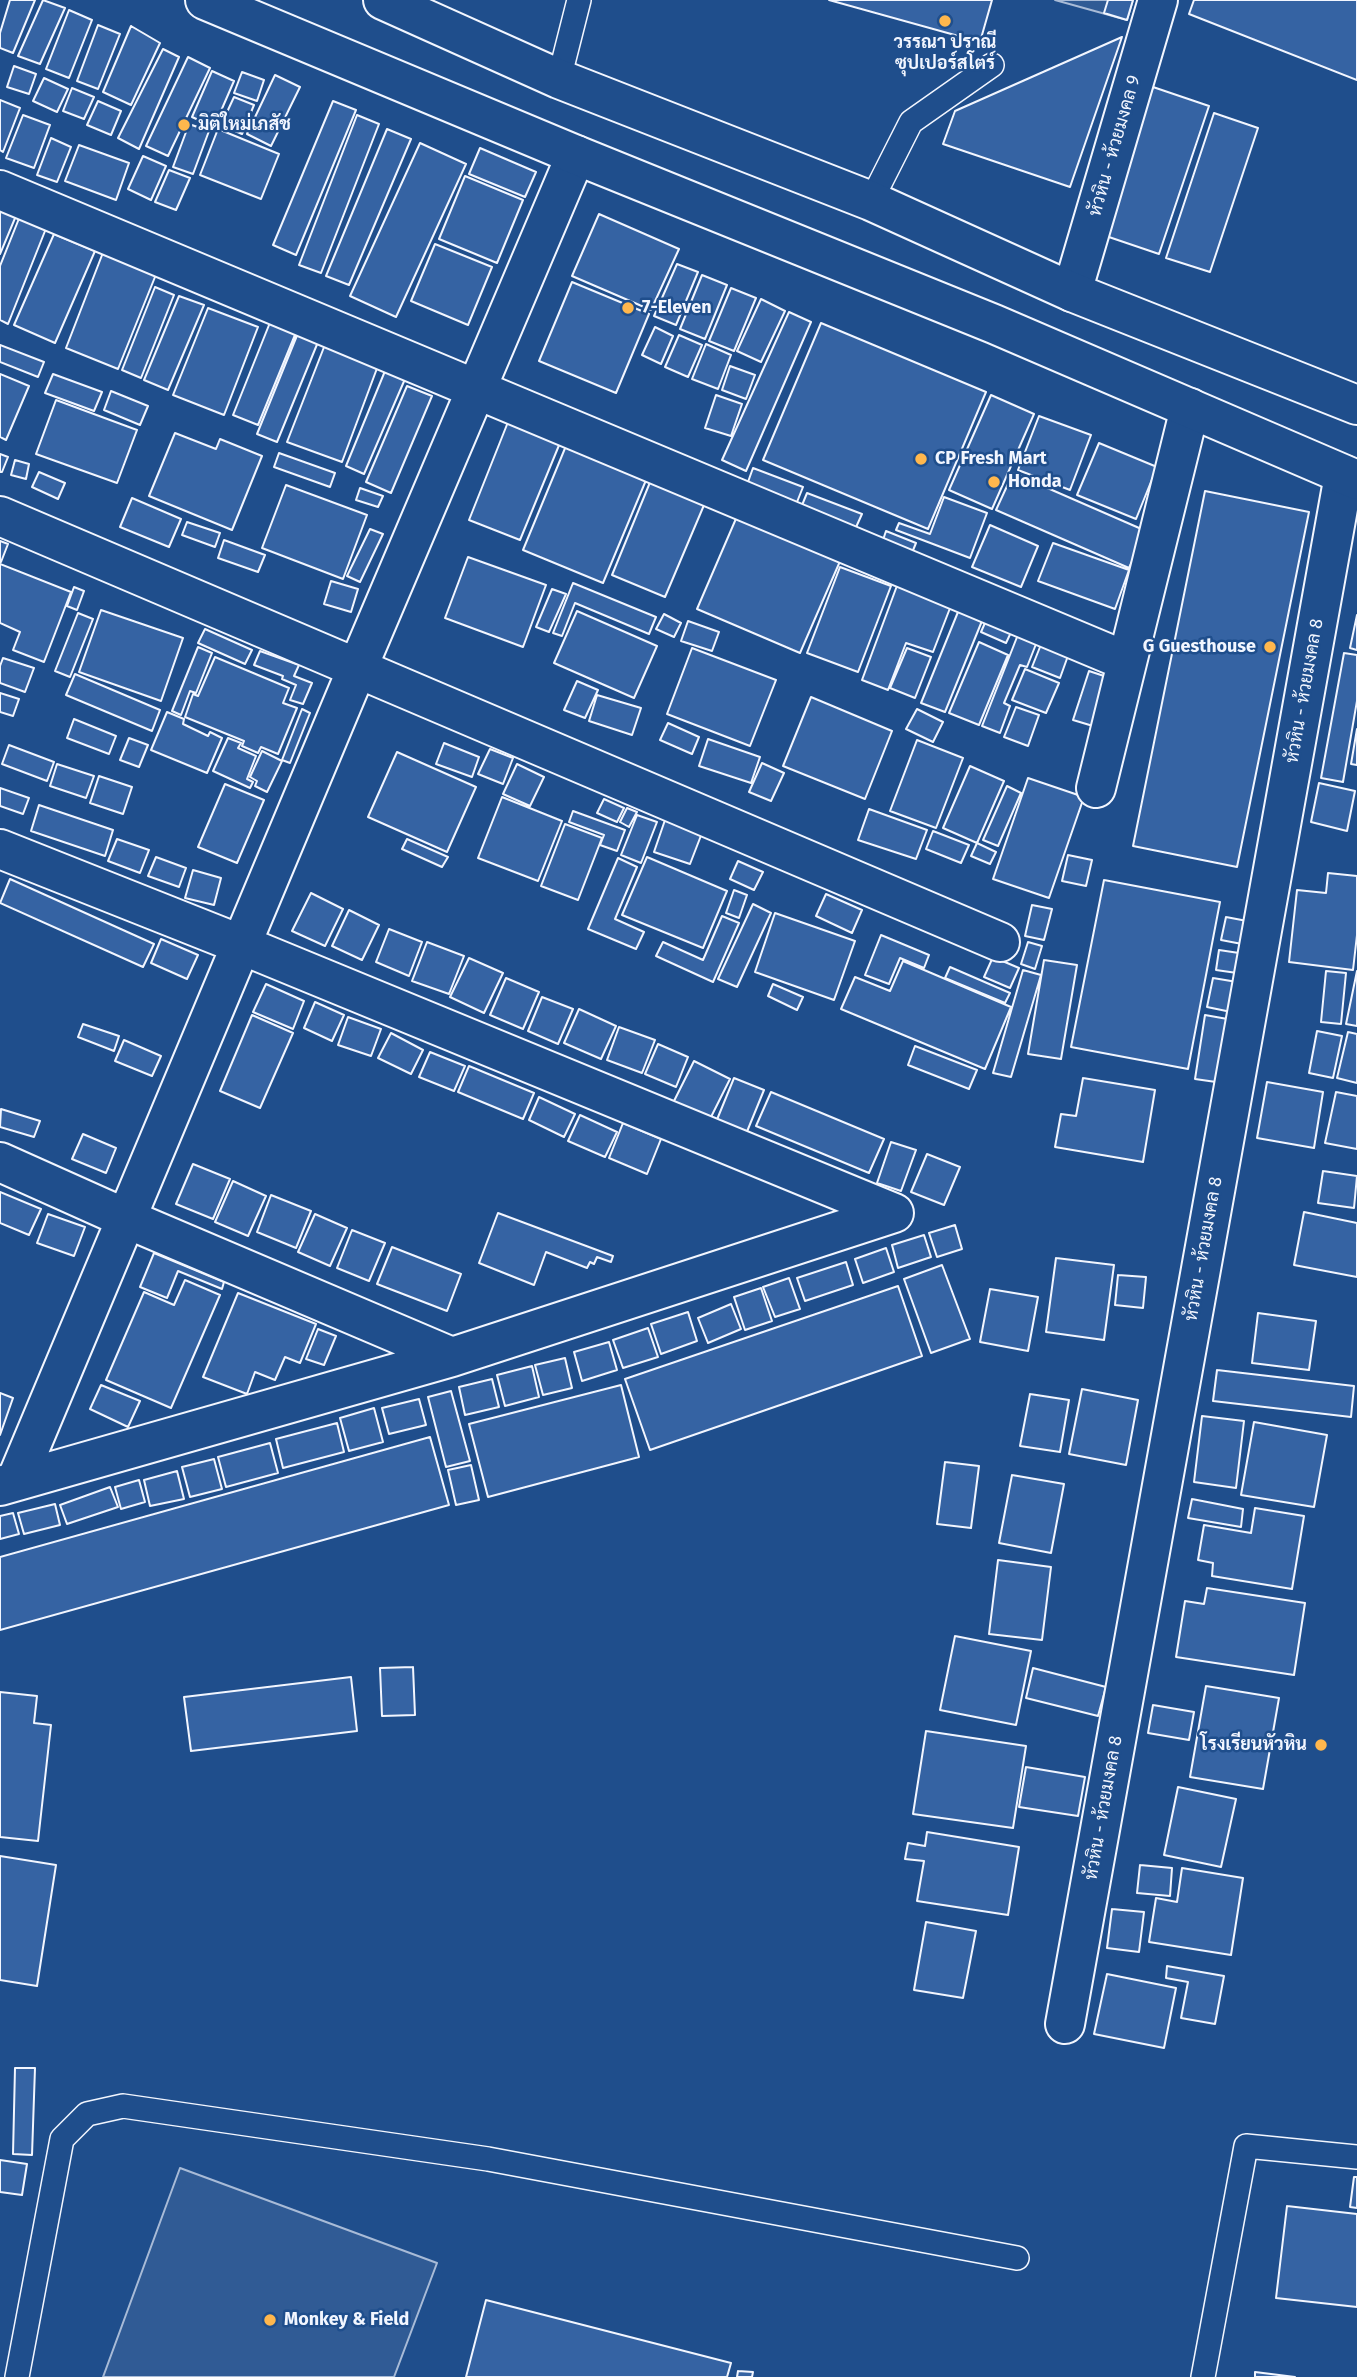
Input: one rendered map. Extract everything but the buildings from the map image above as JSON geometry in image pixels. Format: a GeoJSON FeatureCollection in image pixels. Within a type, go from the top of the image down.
{"type":"FeatureCollection","features":[{"type":"Feature","properties":{"kind":"street"},"geometry":{"type":"LineString","coordinates":[[205,0],[576,155],[981,319],[1350,477]]}},
{"type":"Feature","properties":{"kind":"street"},"geometry":{"type":"LineString","coordinates":[[383,0],[559,79],[871,201],[1072,292],[1357,405]]}},
{"type":"Feature","properties":{"kind":"street","name":"หัวหิน - ห้วยมงคล 9"},"geometry":{"type":"LineString","coordinates":[[1072,292],[1158,0]]}},
{"type":"Feature","properties":{"kind":"street"},"geometry":{"type":"LineString","coordinates":[[8,1484],[242,945],[356,669],[576,155]]}},
{"type":"Feature","properties":{"kind":"street"},"geometry":{"type":"LineString","coordinates":[[0,190],[1126,661]]}},
{"type":"Feature","properties":{"kind":"street"},"geometry":{"type":"LineString","coordinates":[[1096,788],[1190,408]]}},
{"type":"Feature","properties":{"kind":"street","name":"หัวหิน - ห้วยมงคล 8"},"geometry":{"type":"LineString","coordinates":[[1065,2024],[1350,477]]}},
{"type":"Feature","properties":{"kind":"street"},"geometry":{"type":"LineString","coordinates":[[0,516],[1000,942]]}},
{"type":"Feature","properties":{"kind":"street"},"geometry":{"type":"LineString","coordinates":[[0,849],[242,945],[894,1213],[452,1357],[8,1484]]}},
{"type":"Feature","properties":{"kind":"street"},"geometry":{"type":"LineString","coordinates":[[0,1162],[452,1357]]}},
{"type":"Feature","properties":{"kind":"lane"},"geometry":{"type":"LineString","coordinates":[[559,79],[579,0]]}},
{"type":"Feature","properties":{"kind":"lane"},"geometry":{"type":"LineString","coordinates":[[871,201],[911,122],[992,65]]}},
{"type":"Feature","properties":{"kind":"lane"},"geometry":{"type":"LineString","coordinates":[[17,2377],[62,2139],[87,2114],[123,2106],[488,2159],[1017,2258]]}},
{"type":"Feature","properties":{"kind":"lane"},"geometry":{"type":"LineString","coordinates":[[1202,2377],[1246,2146],[1357,2157]]}},
{"type":"Feature","properties":{"kind":"shaded area"},"geometry":{"type":"Polygon","coordinates":[[[1055,0],[1133,0],[1127,20],[1055,0]]]}},
{"type":"Feature","properties":{"kind":"shaded area","name":"Monkey & Field"},"geometry":{"type":"Polygon","coordinates":[[[180,2168],[437,2263],[394,2377],[103,2377],[180,2168]]]}},
{"type":"Feature","properties":{"kind":"place","name":"วรรณา ปราณี ซุปเปอร์สโตร์"},"geometry":{"type":"Point","coordinates":[945,21]}},
{"type":"Feature","properties":{"kind":"place","name":"มิติใหม่เภสัช"},"geometry":{"type":"Point","coordinates":[184,125]}},
{"type":"Feature","properties":{"kind":"place","name":"7-Eleven"},"geometry":{"type":"Point","coordinates":[628,308]}},
{"type":"Feature","properties":{"kind":"place","name":"CP Fresh Mart"},"geometry":{"type":"Point","coordinates":[921,459]}},
{"type":"Feature","properties":{"kind":"place","name":"Honda"},"geometry":{"type":"Point","coordinates":[994,482]}},
{"type":"Feature","properties":{"kind":"place","name":"G Guesthouse"},"geometry":{"type":"Point","coordinates":[1270,647]}},
{"type":"Feature","properties":{"kind":"place","name":"โรงเรียนหัวหิน"},"geometry":{"type":"Point","coordinates":[1321,1745]}},
{"type":"Feature","properties":{"kind":"place","name":"Monkey & Field"},"geometry":{"type":"Point","coordinates":[270,2320]}}]}
